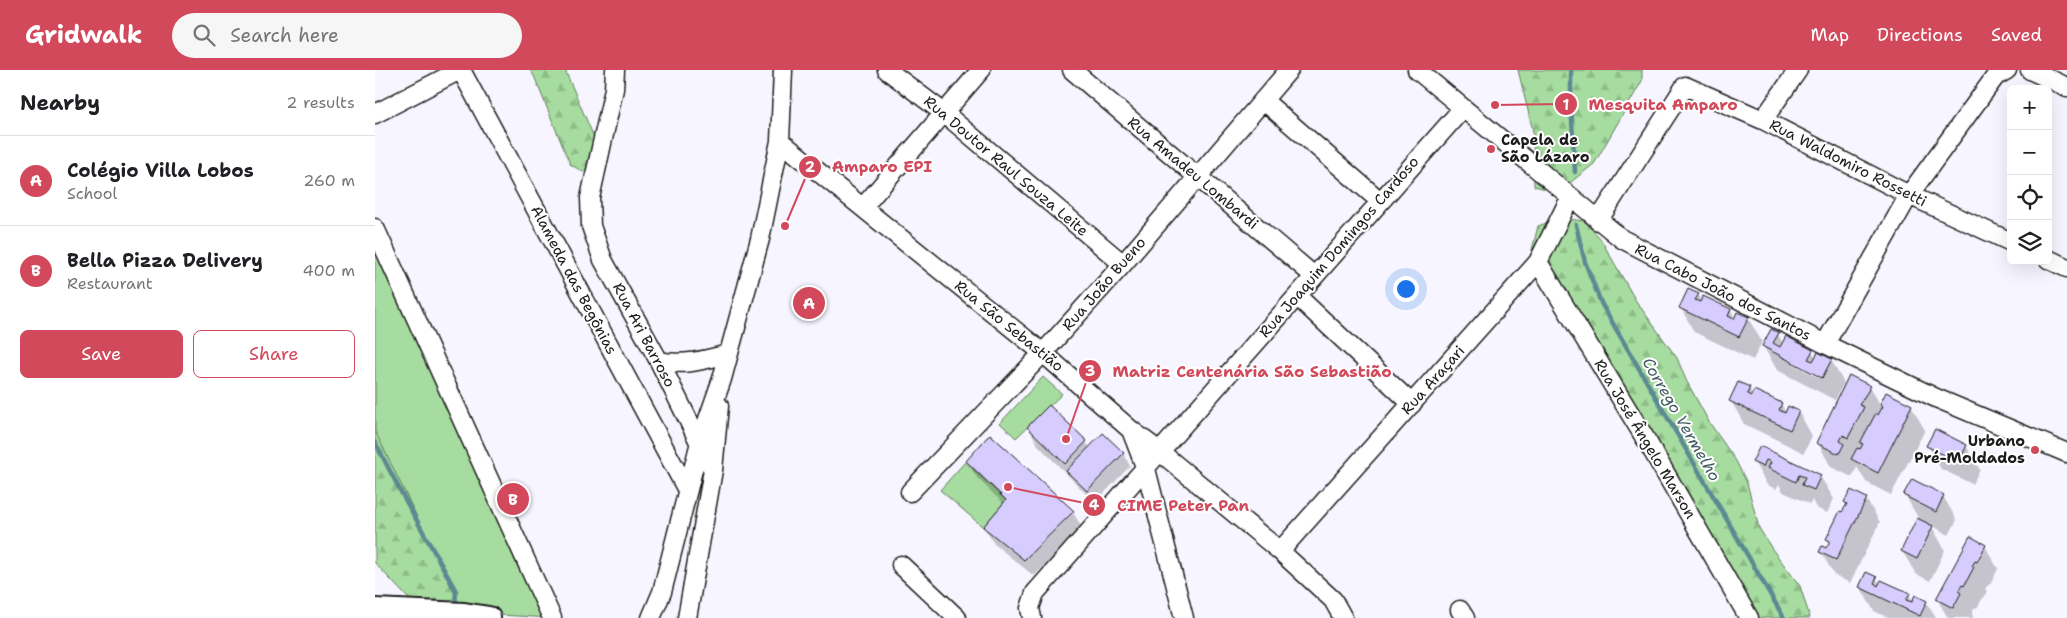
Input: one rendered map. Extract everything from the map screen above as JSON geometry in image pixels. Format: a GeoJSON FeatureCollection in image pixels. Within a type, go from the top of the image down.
{"type":"FeatureCollection","features":[{"type":"Feature","properties":{"kind":"main road"},"geometry":{"type":"LineString","coordinates":[[375,610],[464,614],[489,618]]}},
{"type":"Feature","properties":{"kind":"main road"},"geometry":{"type":"LineString","coordinates":[[375,617],[400,612]]}},
{"type":"Feature","properties":{"kind":"street"},"geometry":{"type":"LineString","coordinates":[[375,114],[460,70]]}},
{"type":"Feature","properties":{"kind":"street","name":"Alameda das Begônias"},"geometry":{"type":"LineString","coordinates":[[460,70],[687,490]]}},
{"type":"Feature","properties":{"kind":"street","name":"Rua Ari Barroso"},"geometry":{"type":"LineString","coordinates":[[615,70],[614,89],[590,198],[591,226],[603,260],[659,361],[713,470]]}},
{"type":"Feature","properties":{"kind":"street"},"geometry":{"type":"LineString","coordinates":[[651,618],[662,592],[700,442],[721,379],[760,240],[780,141],[783,70]]}},
{"type":"Feature","properties":{"kind":"street","name":"Rua Doutor Raul Souza Leite"},"geometry":{"type":"LineString","coordinates":[[887,70],[944,113],[1123,264]]}},
{"type":"Feature","properties":{"kind":"street"},"geometry":{"type":"LineString","coordinates":[[863,207],[981,70]]}},
{"type":"Feature","properties":{"kind":"street","name":"Rua Amadeu Lombardi"},"geometry":{"type":"LineString","coordinates":[[1072,70],[1314,276]]}},
{"type":"Feature","properties":{"kind":"street","name":"Rua João Bueno"},"geometry":{"type":"LineString","coordinates":[[910,492],[1043,353],[1123,264],[1289,70]]}},
{"type":"Feature","properties":{"kind":"street","name":"Rua Cabo João dos Santos"},"geometry":{"type":"LineString","coordinates":[[1417,70],[1622,240],[1825,344],[1936,398],[2067,453]]}},
{"type":"Feature","properties":{"kind":"street"},"geometry":{"type":"LineString","coordinates":[[1763,120],[1799,70]]}},
{"type":"Feature","properties":{"kind":"street"},"geometry":{"type":"LineString","coordinates":[[1825,344],[1909,195],[1995,77],[2007,70]]}},
{"type":"Feature","properties":{"kind":"street"},"geometry":{"type":"LineString","coordinates":[[2030,70],[2067,87]]}},
{"type":"Feature","properties":{"kind":"street","name":"Rua Waldomiro Rossetti"},"geometry":{"type":"LineString","coordinates":[[1598,221],[1685,86],[1763,120],[1909,195],[2007,240]]}},
{"type":"Feature","properties":{"kind":"street"},"geometry":{"type":"LineString","coordinates":[[1263,100],[1380,201]]}},
{"type":"Feature","properties":{"kind":"street","name":"Rua Joaquim Domingos Cardoso"},"geometry":{"type":"LineString","coordinates":[[1032,618],[1030,608],[1035,593],[1463,108]]}},
{"type":"Feature","properties":{"kind":"street","name":"Rua São Sebastião"},"geometry":{"type":"LineString","coordinates":[[780,141],[1043,353],[1131,430],[1280,551],[1333,600],[1343,618]]}},
{"type":"Feature","properties":{"kind":"street","name":"Rua Araçari"},"geometry":{"type":"LineString","coordinates":[[1280,551],[1538,262],[1571,198]]}},
{"type":"Feature","properties":{"kind":"street"},"geometry":{"type":"LineString","coordinates":[[375,228],[552,618]]}},
{"type":"Feature","properties":{"kind":"street"},"geometry":{"type":"LineString","coordinates":[[2052,261],[2067,268]]}},
{"type":"Feature","properties":{"kind":"street","name":"Rua José Ângelo Marson"},"geometry":{"type":"LineString","coordinates":[[1538,262],[1648,443],[1749,618]]}},
{"type":"Feature","properties":{"kind":"street"},"geometry":{"type":"LineString","coordinates":[[1297,296],[1412,404]]}},
{"type":"Feature","properties":{"kind":"street"},"geometry":{"type":"LineString","coordinates":[[659,361],[672,364],[691,363],[728,354]]}},
{"type":"Feature","properties":{"kind":"street"},"geometry":{"type":"LineString","coordinates":[[687,618],[713,470],[721,379]]}},
{"type":"Feature","properties":{"kind":"street"},"geometry":{"type":"LineString","coordinates":[[1131,430],[1146,469],[1184,618]]}},
{"type":"Feature","properties":{"kind":"street"},"geometry":{"type":"LineString","coordinates":[[901,565],[957,618]]}},
{"type":"Feature","properties":{"kind":"green space"},"geometry":{"type":"Polygon","coordinates":[[[530,70],[565,70],[596,142],[594,160],[583,172],[570,164],[530,70]]]}},
{"type":"Feature","properties":{"kind":"green space"},"geometry":{"type":"Polygon","coordinates":[[[1518,70],[1642,70],[1642,81],[1594,164],[1558,192],[1534,186],[1533,131],[1518,70]]]}},
{"type":"Feature","properties":{"kind":"green space"},"geometry":{"type":"Polygon","coordinates":[[[1560,218],[1584,221],[1600,238],[1636,301],[1677,358],[1686,380],[1709,422],[1736,461],[1747,483],[1759,528],[1772,549],[1800,586],[1810,618],[1755,618],[1539,272],[1532,250],[1538,226],[1560,218]]]}},
{"type":"Feature","properties":{"kind":"green space"},"geometry":{"type":"Polygon","coordinates":[[[375,228],[551,618],[464,613],[375,431],[375,228]]]}},
{"type":"Feature","properties":{"kind":"green space"},"geometry":{"type":"Polygon","coordinates":[[[375,368],[468,614],[421,612],[375,563],[375,368]]]}},
{"type":"Feature","properties":{"kind":"green space"},"geometry":{"type":"Polygon","coordinates":[[[1043,377],[1062,394],[1016,438],[1000,423],[1043,377]]]}},
{"type":"Feature","properties":{"kind":"green space"},"geometry":{"type":"Polygon","coordinates":[[[965,462],[1006,500],[983,527],[940,490],[965,462]]]}},
{"type":"Feature","properties":{"kind":"building"},"geometry":{"type":"Polygon","coordinates":[[[1688,289],[1699,294],[1695,300],[1700,302],[1703,296],[1731,309],[1728,316],[1734,319],[1737,312],[1749,317],[1739,337],[1679,308],[1688,289]]]}},
{"type":"Feature","properties":{"kind":"building"},"geometry":{"type":"Polygon","coordinates":[[[1771,329],[1779,333],[1773,343],[1780,347],[1786,336],[1813,350],[1808,359],[1813,361],[1818,352],[1832,359],[1822,378],[1762,346],[1771,329]]]}},
{"type":"Feature","properties":{"kind":"building"},"geometry":{"type":"Polygon","coordinates":[[[1849,375],[1871,386],[1859,405],[1864,407],[1848,438],[1843,435],[1840,441],[1844,444],[1839,454],[1816,443],[1849,375]]]}},
{"type":"Feature","properties":{"kind":"building"},"geometry":{"type":"Polygon","coordinates":[[[1738,382],[1750,387],[1747,394],[1751,396],[1754,390],[1782,403],[1779,410],[1785,413],[1788,406],[1799,411],[1790,430],[1729,401],[1738,382]]]}},
{"type":"Feature","properties":{"kind":"building"},"geometry":{"type":"Polygon","coordinates":[[[1886,392],[1912,405],[1878,473],[1851,459],[1857,448],[1860,449],[1863,444],[1860,443],[1876,413],[1878,415],[1883,406],[1880,404],[1886,392]]]}},
{"type":"Feature","properties":{"kind":"building"},"geometry":{"type":"Polygon","coordinates":[[[1049,405],[1087,441],[1065,464],[1027,427],[1049,405]]]}},
{"type":"Feature","properties":{"kind":"building"},"geometry":{"type":"Polygon","coordinates":[[[1935,429],[1967,445],[1959,462],[1926,446],[1935,429]]]}},
{"type":"Feature","properties":{"kind":"building"},"geometry":{"type":"Polygon","coordinates":[[[1103,433],[1124,453],[1087,491],[1066,471],[1103,433]]]}},
{"type":"Feature","properties":{"kind":"building"},"geometry":{"type":"Polygon","coordinates":[[[990,434],[1074,511],[1024,560],[983,527],[1006,500],[966,461],[990,434]]]}},
{"type":"Feature","properties":{"kind":"building"},"geometry":{"type":"Polygon","coordinates":[[[1760,446],[1821,475],[1814,490],[1802,485],[1805,477],[1799,475],[1796,482],[1768,468],[1771,462],[1766,460],[1763,467],[1752,462],[1760,446]]]}},
{"type":"Feature","properties":{"kind":"building"},"geometry":{"type":"Polygon","coordinates":[[[1912,479],[1944,495],[1936,512],[1903,495],[1912,479]]]}},
{"type":"Feature","properties":{"kind":"building"},"geometry":{"type":"Polygon","coordinates":[[[1851,490],[1867,498],[1836,560],[1819,552],[1822,546],[1826,548],[1830,541],[1826,539],[1840,511],[1842,512],[1847,504],[1844,502],[1851,490]]]}},
{"type":"Feature","properties":{"kind":"building"},"geometry":{"type":"Polygon","coordinates":[[[1917,518],[1933,526],[1917,559],[1901,551],[1917,518]]]}},
{"type":"Feature","properties":{"kind":"building"},"geometry":{"type":"Polygon","coordinates":[[[1970,536],[1986,545],[1977,562],[1975,561],[1972,566],[1974,567],[1964,586],[1962,585],[1958,591],[1961,593],[1953,608],[1936,599],[1970,536]]]}},
{"type":"Feature","properties":{"kind":"building"},"geometry":{"type":"Polygon","coordinates":[[[1866,572],[1877,577],[1874,583],[1878,586],[1881,580],[1910,593],[1906,600],[1912,602],[1915,595],[1927,601],[1920,616],[1859,587],[1866,572]]]}},
{"type":"Feature","properties":{"kind":"waterway","name":"Corrego Vermelho"},"geometry":{"type":"LineString","coordinates":[[1571,70],[1575,172]]}},
{"type":"Feature","properties":{"kind":"waterway","name":"Corrego Vermelho"},"geometry":{"type":"LineString","coordinates":[[1576,225],[1585,262],[1601,303],[1784,618]]}},
{"type":"Feature","properties":{"kind":"waterway"},"geometry":{"type":"LineString","coordinates":[[375,442],[456,591],[455,607]]}},
{"type":"Feature","properties":{"kind":"place","name":"Mesquita Amparo"},"geometry":{"type":"Point","coordinates":[1495,105]}},
{"type":"Feature","properties":{"kind":"place","name":"Capela de São Lázaro"},"geometry":{"type":"Point","coordinates":[1491,149]}},
{"type":"Feature","properties":{"kind":"place","name":"Amparo EPI"},"geometry":{"type":"Point","coordinates":[785,226]}},
{"type":"Feature","properties":{"kind":"place","name":"Colégio Villa Lobos"},"geometry":{"type":"Point","coordinates":[809,303]}},
{"type":"Feature","properties":{"kind":"place","name":"Matriz Centenária São Sebastião"},"geometry":{"type":"Point","coordinates":[1066,439]}},
{"type":"Feature","properties":{"kind":"place","name":"Urbano Pré-Moldados"},"geometry":{"type":"Point","coordinates":[2035,450]}},
{"type":"Feature","properties":{"kind":"place","name":"CIME Peter Pan"},"geometry":{"type":"Point","coordinates":[1008,487]}},
{"type":"Feature","properties":{"kind":"place","name":"Bella Pizza Delivery"},"geometry":{"type":"Point","coordinates":[513,499]}}]}
